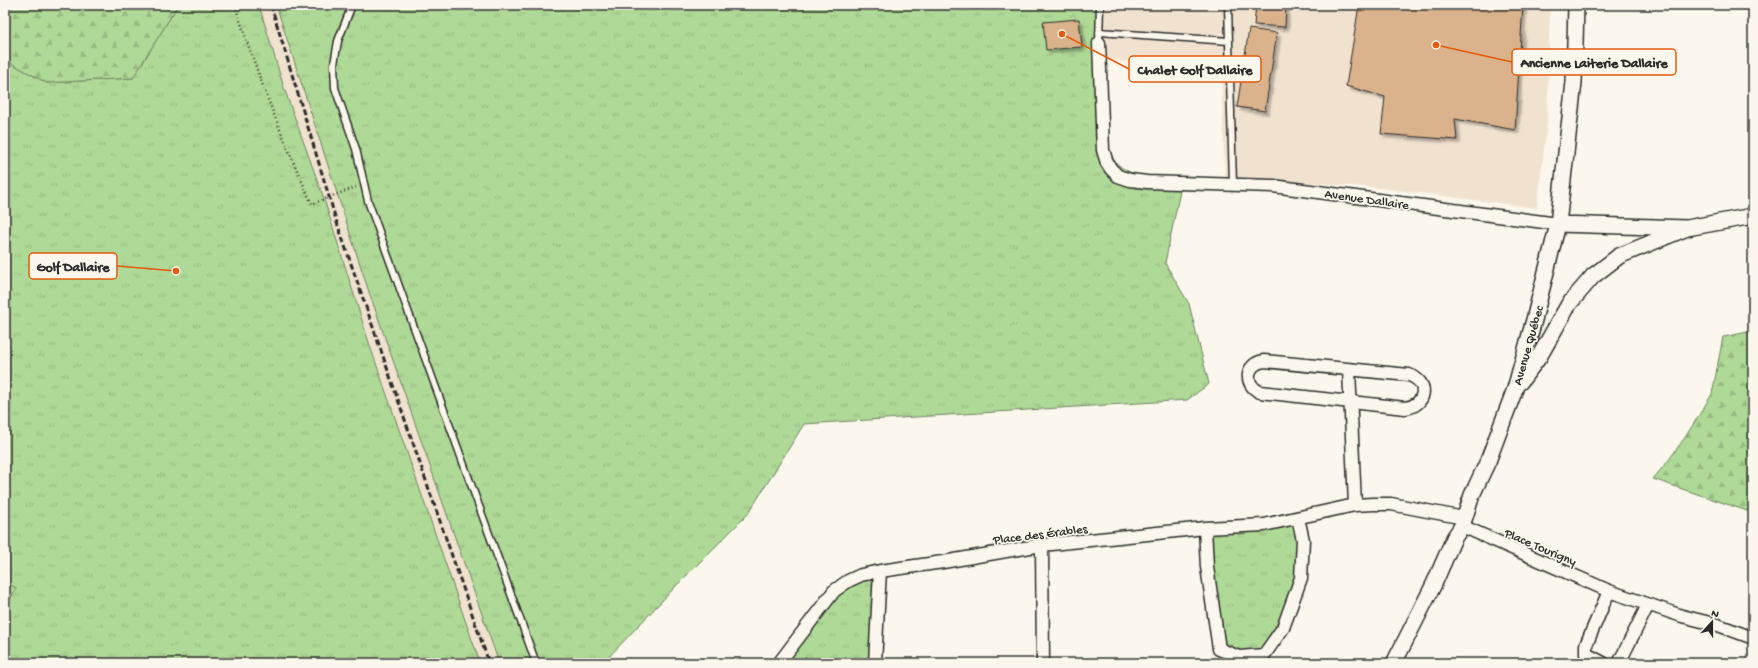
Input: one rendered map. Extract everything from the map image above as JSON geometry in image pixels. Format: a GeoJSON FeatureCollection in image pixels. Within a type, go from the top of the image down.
{"type":"FeatureCollection","features":[{"type":"Feature","properties":{"kind":"street","name":"Avenue Québec"},"geometry":{"type":"LineString","coordinates":[[1394,663],[1434,584],[1454,538],[1463,522],[1515,389],[1558,224],[1574,82],[1576,5]]}},
{"type":"Feature","properties":{"kind":"street","name":"Avenue Dallaire"},"geometry":{"type":"LineString","coordinates":[[1099,38],[1103,150],[1107,163],[1118,176],[1147,182],[1273,186],[1558,224],[1687,228],[1753,216]]}},
{"type":"Feature","properties":{"kind":"street"},"geometry":{"type":"LineString","coordinates":[[1515,389],[1539,357],[1569,304],[1593,276],[1619,256],[1687,228]]}},
{"type":"Feature","properties":{"kind":"street"},"geometry":{"type":"LineString","coordinates":[[1264,361],[1349,370],[1414,376],[1421,383],[1423,392],[1419,402],[1410,407],[1350,403],[1260,392],[1251,386],[1248,376],[1251,368],[1259,362],[1264,361]]}},
{"type":"Feature","properties":{"kind":"street"},"geometry":{"type":"LineString","coordinates":[[1349,370],[1355,506]]}},
{"type":"Feature","properties":{"kind":"street","name":"Place des Érables"},"geometry":{"type":"LineString","coordinates":[[779,663],[834,591],[848,581],[861,575],[880,571],[1042,545],[1205,528],[1264,525],[1355,506],[1391,504],[1463,522]]}},
{"type":"Feature","properties":{"kind":"street"},"geometry":{"type":"LineString","coordinates":[[1205,528],[1207,567],[1220,649],[1239,657],[1264,655],[1283,628],[1301,578],[1303,540],[1298,518]]}},
{"type":"Feature","properties":{"kind":"street","name":"Place Tourigny"},"geometry":{"type":"LineString","coordinates":[[1463,522],[1610,590],[1648,605],[1718,625],[1753,638]]}},
{"type":"Feature","properties":{"kind":"street"},"geometry":{"type":"LineString","coordinates":[[1042,545],[1043,663]]}},
{"type":"Feature","properties":{"kind":"street"},"geometry":{"type":"LineString","coordinates":[[875,663],[880,571]]}},
{"type":"Feature","properties":{"kind":"street"},"geometry":{"type":"LineString","coordinates":[[1603,663],[1586,654],[1586,646],[1610,590]]}},
{"type":"Feature","properties":{"kind":"street"},"geometry":{"type":"LineString","coordinates":[[1619,663],[1648,605]]}},
{"type":"Feature","properties":{"kind":"lane"},"geometry":{"type":"LineString","coordinates":[[352,5],[338,41],[334,64],[336,88],[356,149],[371,209],[536,663]]}},
{"type":"Feature","properties":{"kind":"lane"},"geometry":{"type":"LineString","coordinates":[[1100,5],[1099,38],[1229,40]]}},
{"type":"Feature","properties":{"kind":"lane"},"geometry":{"type":"LineString","coordinates":[[1227,5],[1233,184]]}},
{"type":"Feature","properties":{"kind":"path"},"geometry":{"type":"LineString","coordinates":[[235,5],[250,52],[281,134],[312,204],[364,184]]}},
{"type":"Feature","properties":{"kind":"shaded area"},"geometry":{"type":"Polygon","coordinates":[[[259,5],[276,5],[368,289],[499,663],[480,663],[370,346],[323,196],[284,88],[259,5]]]}},
{"type":"Feature","properties":{"kind":"shaded area"},"geometry":{"type":"Polygon","coordinates":[[[1101,5],[1550,5],[1547,123],[1537,208],[1380,188],[1225,177],[1221,68],[1104,60],[1101,5]]]}},
{"type":"Feature","properties":{"kind":"green space"},"geometry":{"type":"Polygon","coordinates":[[[5,5],[178,5],[133,78],[47,83],[5,60],[5,5]]]}},
{"type":"Feature","properties":{"kind":"green space"},"geometry":{"type":"Polygon","coordinates":[[[178,5],[259,5],[284,88],[323,196],[370,346],[480,663],[5,663],[5,608],[16,588],[5,582],[5,60],[47,83],[133,78],[178,5]]]}},
{"type":"Feature","properties":{"kind":"green space"},"geometry":{"type":"Polygon","coordinates":[[[276,5],[1101,5],[1108,150],[1114,160],[1130,172],[1150,177],[1183,177],[1165,263],[1189,304],[1209,384],[1187,400],[804,424],[748,514],[676,586],[603,663],[499,663],[368,289],[276,5]]]}},
{"type":"Feature","properties":{"kind":"green space"},"geometry":{"type":"Polygon","coordinates":[[[1753,331],[1753,513],[1653,479],[1686,436],[1712,394],[1723,337],[1753,331]]]}},
{"type":"Feature","properties":{"kind":"green space"},"geometry":{"type":"Polygon","coordinates":[[[1298,518],[1301,578],[1264,655],[1219,649],[1205,528],[1298,518]]]}},
{"type":"Feature","properties":{"kind":"green space"},"geometry":{"type":"Polygon","coordinates":[[[880,571],[875,663],[779,663],[834,591],[880,571]]]}},
{"type":"Feature","properties":{"kind":"green space"},"geometry":{"type":"Polygon","coordinates":[[[5,582],[16,588],[5,608],[5,582]]]}},
{"type":"Feature","properties":{"kind":"building"},"geometry":{"type":"Polygon","coordinates":[[[1256,5],[1286,5],[1285,27],[1254,25],[1256,5]]]}},
{"type":"Feature","properties":{"kind":"building"},"geometry":{"type":"Polygon","coordinates":[[[1359,5],[1523,5],[1515,130],[1455,119],[1457,140],[1381,134],[1385,97],[1346,86],[1359,5]]]}},
{"type":"Feature","properties":{"kind":"building"},"geometry":{"type":"Polygon","coordinates":[[[1079,19],[1082,47],[1046,50],[1043,22],[1079,19]]]}},
{"type":"Feature","properties":{"kind":"building"},"geometry":{"type":"Polygon","coordinates":[[[1249,29],[1277,33],[1265,111],[1237,107],[1249,29]]]}},
{"type":"Feature","properties":{"kind":"railway"},"geometry":{"type":"LineString","coordinates":[[271,5],[337,223],[489,663]]}},
{"type":"Feature","properties":{"kind":"place","name":"Chalet Golf Dallaire"},"geometry":{"type":"Point","coordinates":[1062,34]}},
{"type":"Feature","properties":{"kind":"place","name":"Ancienne Laiterie Dallaire"},"geometry":{"type":"Point","coordinates":[1436,45]}},
{"type":"Feature","properties":{"kind":"place","name":"Golf Dallaire"},"geometry":{"type":"Point","coordinates":[176,271]}}]}
